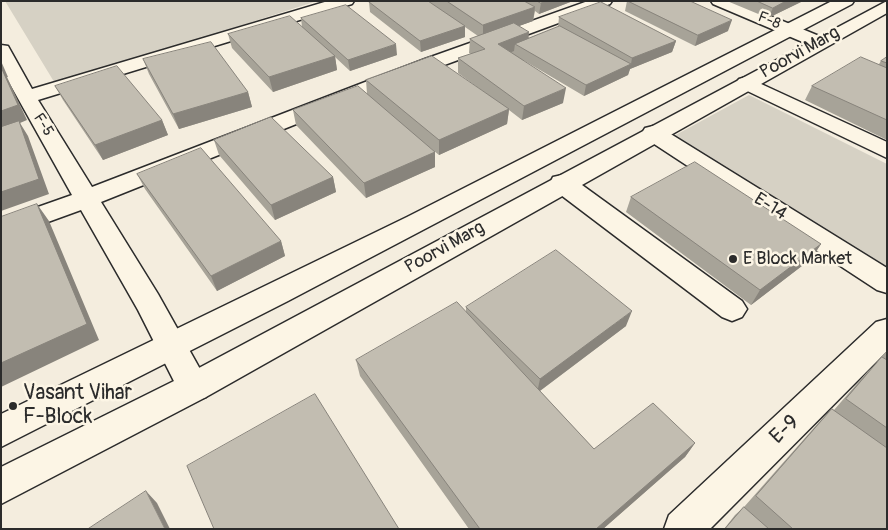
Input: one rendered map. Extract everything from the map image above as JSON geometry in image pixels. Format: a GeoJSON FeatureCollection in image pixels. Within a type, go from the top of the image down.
{"type":"FeatureCollection","features":[{"type":"Feature","properties":{"kind":"street"},"geometry":{"type":"LineString","coordinates":[[26,97],[346,1]]}},
{"type":"Feature","properties":{"kind":"street"},"geometry":{"type":"LineString","coordinates":[[1,230],[88,198],[432,63],[604,1]]}},
{"type":"Feature","properties":{"kind":"street","name":"F-8"},"geometry":{"type":"LineString","coordinates":[[719,1],[818,42]]}},
{"type":"Feature","properties":{"kind":"street","name":"Poorvi Marg"},"geometry":{"type":"LineString","coordinates":[[1,431],[174,347],[787,29],[846,1]]}},
{"type":"Feature","properties":{"kind":"street","name":"Poorvi Marg"},"geometry":{"type":"LineString","coordinates":[[1,486],[194,387],[818,42],[887,6]]}},
{"type":"Feature","properties":{"kind":"street","name":"F-5"},"geometry":{"type":"LineString","coordinates":[[1,50],[26,97],[88,198],[174,347],[194,387]]}},
{"type":"Feature","properties":{"kind":"street"},"geometry":{"type":"LineString","coordinates":[[746,83],[887,151]]}},
{"type":"Feature","properties":{"kind":"street","name":"E-14"},"geometry":{"type":"LineString","coordinates":[[653,133],[887,282]]}},
{"type":"Feature","properties":{"kind":"street"},"geometry":{"type":"LineString","coordinates":[[562,183],[732,309]]}},
{"type":"Feature","properties":{"kind":"street","name":"E-9"},"geometry":{"type":"LineString","coordinates":[[684,529],[887,331]]}},
{"type":"Feature","properties":{"kind":"shaded area"},"geometry":{"type":"Polygon","coordinates":[[[5,1],[317,1],[56,85],[5,1]]]}},
{"type":"Feature","properties":{"kind":"shaded area"},"geometry":{"type":"Polygon","coordinates":[[[749,95],[887,164],[887,276],[672,137],[749,95]]]}},
{"type":"Feature","properties":{"kind":"building"},"geometry":{"type":"Polygon","coordinates":[[[428,1],[465,26],[420,41],[369,2],[428,1]]]}},
{"type":"Feature","properties":{"kind":"building"},"geometry":{"type":"Polygon","coordinates":[[[447,1],[524,1],[535,7],[483,25],[447,1]]]}},
{"type":"Feature","properties":{"kind":"building"},"geometry":{"type":"Polygon","coordinates":[[[628,1],[690,1],[732,20],[698,35],[628,1]]]}},
{"type":"Feature","properties":{"kind":"building"},"geometry":{"type":"Polygon","coordinates":[[[757,1],[786,1],[773,8],[757,1]]]}},
{"type":"Feature","properties":{"kind":"building"},"geometry":{"type":"Polygon","coordinates":[[[601,2],[676,41],[632,58],[559,17],[601,2]]]}},
{"type":"Feature","properties":{"kind":"building"},"geometry":{"type":"Polygon","coordinates":[[[346,5],[396,44],[348,60],[301,18],[346,5]]]}},
{"type":"Feature","properties":{"kind":"building"},"geometry":{"type":"Polygon","coordinates":[[[290,16],[335,56],[269,77],[228,34],[290,16]]]}},
{"type":"Feature","properties":{"kind":"building"},"geometry":{"type":"Polygon","coordinates":[[[514,23],[529,32],[498,44],[566,88],[524,106],[458,58],[485,49],[470,39],[514,23]]]}},
{"type":"Feature","properties":{"kind":"building"},"geometry":{"type":"Polygon","coordinates":[[[560,26],[631,64],[586,85],[515,44],[560,26]]]}},
{"type":"Feature","properties":{"kind":"building"},"geometry":{"type":"Polygon","coordinates":[[[211,42],[248,92],[173,114],[143,59],[211,42]]]}},
{"type":"Feature","properties":{"kind":"building"},"geometry":{"type":"Polygon","coordinates":[[[432,56],[509,109],[439,140],[366,80],[432,56]]]}},
{"type":"Feature","properties":{"kind":"building"},"geometry":{"type":"Polygon","coordinates":[[[861,57],[887,68],[887,120],[812,86],[861,57]]]}},
{"type":"Feature","properties":{"kind":"building"},"geometry":{"type":"Polygon","coordinates":[[[887,57],[887,63],[881,61],[887,57]]]}},
{"type":"Feature","properties":{"kind":"building"},"geometry":{"type":"Polygon","coordinates":[[[117,66],[162,120],[95,145],[55,86],[117,66]]]}},
{"type":"Feature","properties":{"kind":"building"},"geometry":{"type":"Polygon","coordinates":[[[1,67],[18,105],[1,111],[1,67]]]}},
{"type":"Feature","properties":{"kind":"building"},"geometry":{"type":"Polygon","coordinates":[[[358,86],[435,152],[364,183],[293,110],[358,86]]]}},
{"type":"Feature","properties":{"kind":"building"},"geometry":{"type":"Polygon","coordinates":[[[271,117],[333,177],[271,205],[214,140],[271,117]]]}},
{"type":"Feature","properties":{"kind":"building"},"geometry":{"type":"Polygon","coordinates":[[[19,121],[39,179],[1,192],[1,127],[19,121]]]}},
{"type":"Feature","properties":{"kind":"building"},"geometry":{"type":"Polygon","coordinates":[[[201,148],[281,241],[211,276],[137,174],[201,148]]]}},
{"type":"Feature","properties":{"kind":"building"},"geometry":{"type":"Polygon","coordinates":[[[695,162],[821,244],[760,290],[631,197],[695,162]]]}},
{"type":"Feature","properties":{"kind":"building"},"geometry":{"type":"Polygon","coordinates":[[[37,204],[87,324],[1,363],[1,217],[37,204]]]}},
{"type":"Feature","properties":{"kind":"building"},"geometry":{"type":"Polygon","coordinates":[[[556,250],[632,311],[540,379],[466,307],[556,250]]]}},
{"type":"Feature","properties":{"kind":"building"},"geometry":{"type":"Polygon","coordinates":[[[457,302],[594,449],[653,403],[695,443],[596,529],[480,529],[356,360],[457,302]]]}},
{"type":"Feature","properties":{"kind":"building"},"geometry":{"type":"Polygon","coordinates":[[[882,357],[887,360],[887,428],[846,399],[882,357]]]}},
{"type":"Feature","properties":{"kind":"building"},"geometry":{"type":"Polygon","coordinates":[[[315,394],[399,529],[214,529],[187,466],[315,394]]]}},
{"type":"Feature","properties":{"kind":"building"},"geometry":{"type":"Polygon","coordinates":[[[832,409],[887,448],[887,529],[793,529],[756,496],[832,409]]]}},
{"type":"Feature","properties":{"kind":"building"},"geometry":{"type":"Polygon","coordinates":[[[146,491],[165,529],[88,529],[146,491]]]}},
{"type":"Feature","properties":{"kind":"building"},"geometry":{"type":"Polygon","coordinates":[[[744,507],[769,529],[725,529],[744,507]]]}},
{"type":"Feature","properties":{"kind":"place","name":"E Block Market"},"geometry":{"type":"Point","coordinates":[733,259]}},
{"type":"Feature","properties":{"kind":"place","name":"Vasant Vihar F-Block"},"geometry":{"type":"Point","coordinates":[13,406]}}]}
